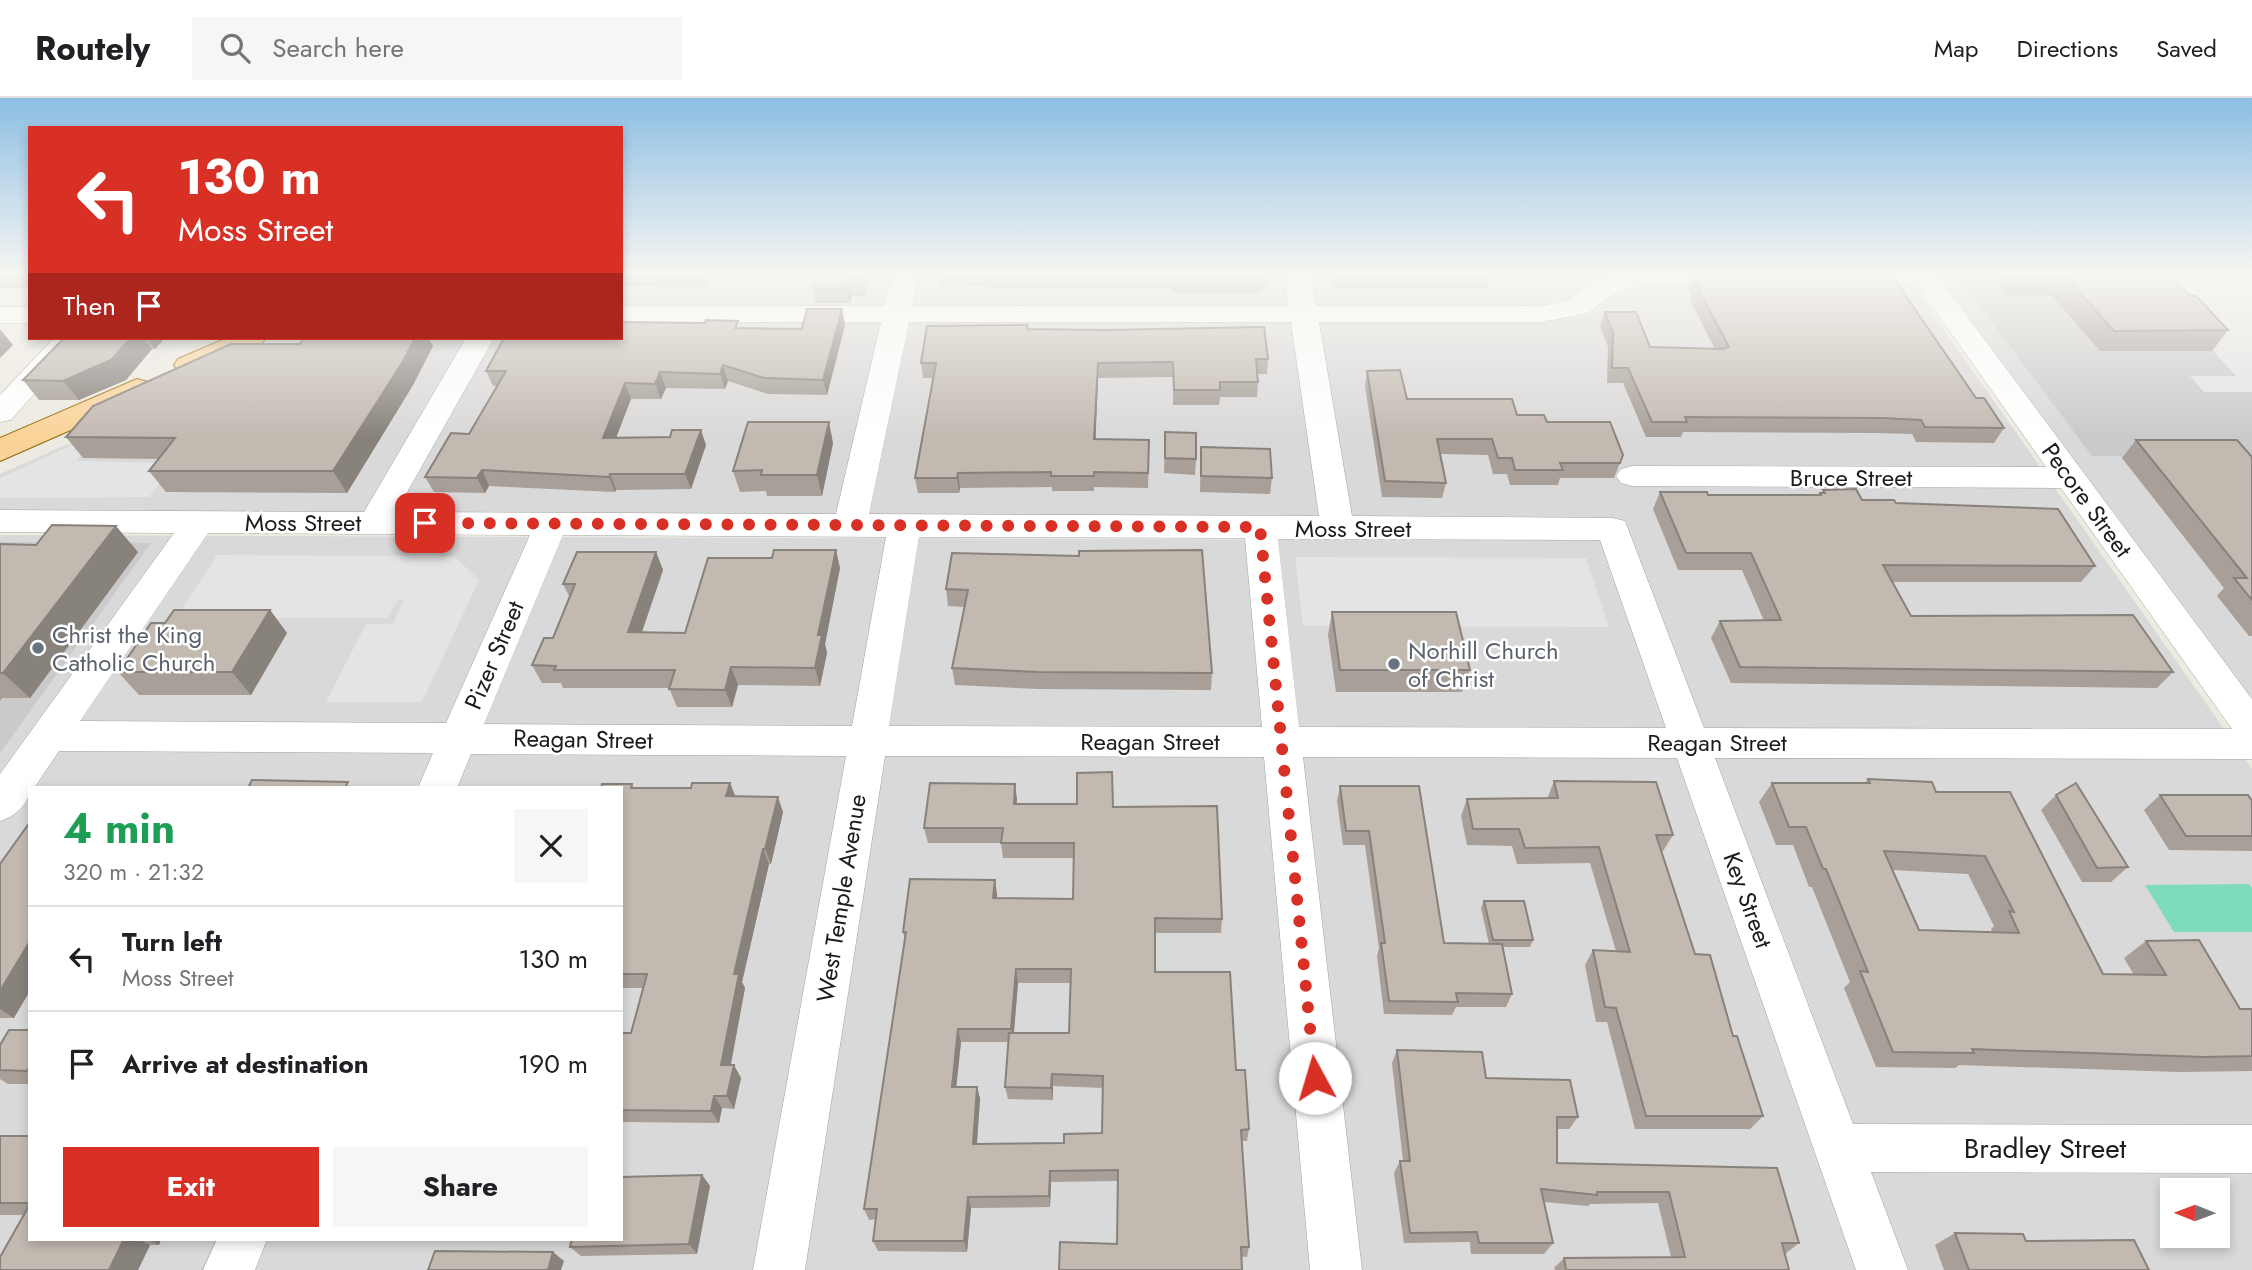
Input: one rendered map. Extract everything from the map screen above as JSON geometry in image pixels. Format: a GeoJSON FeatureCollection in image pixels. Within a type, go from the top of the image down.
{"type":"FeatureCollection","features":[{"type":"Feature","properties":{"kind":"main road"},"geometry":{"type":"LineString","coordinates":[[0,450],[247,340]]}},
{"type":"Feature","properties":{"kind":"street"},"geometry":{"type":"LineString","coordinates":[[850,525],[894,328]]}},
{"type":"Feature","properties":{"kind":"street"},"geometry":{"type":"LineString","coordinates":[[1305,328],[1337,527]]}},
{"type":"Feature","properties":{"kind":"street","name":"Pecore Street"},"geometry":{"type":"LineString","coordinates":[[1962,328],[2252,728]]}},
{"type":"Feature","properties":{"kind":"street"},"geometry":{"type":"LineString","coordinates":[[0,412],[67,340]]}},
{"type":"Feature","properties":{"kind":"street"},"geometry":{"type":"LineString","coordinates":[[374,523],[479,340]]}},
{"type":"Feature","properties":{"kind":"street","name":"Bruce Street"},"geometry":{"type":"LineString","coordinates":[[1632,476],[2070,478]]}},
{"type":"Feature","properties":{"kind":"street","name":"Moss Street"},"geometry":{"type":"LineString","coordinates":[[0,521],[1613,529]]}},
{"type":"Feature","properties":{"kind":"street"},"geometry":{"type":"LineString","coordinates":[[0,805],[199,522]]}},
{"type":"Feature","properties":{"kind":"street","name":"Pizer Street"},"geometry":{"type":"LineString","coordinates":[[438,786],[552,523]]}},
{"type":"Feature","properties":{"kind":"street","name":"West Temple Avenue"},"geometry":{"type":"LineString","coordinates":[[779,1270],[904,526]]}},
{"type":"Feature","properties":{"kind":"street"},"geometry":{"type":"LineString","coordinates":[[1260,527],[1336,1270]]}},
{"type":"Feature","properties":{"kind":"street","name":"Key Street"},"geometry":{"type":"LineString","coordinates":[[1613,529],[1882,1270]]}},
{"type":"Feature","properties":{"kind":"street","name":"Reagan Street"},"geometry":{"type":"LineString","coordinates":[[48,736],[2252,744]]}},
{"type":"Feature","properties":{"kind":"street","name":"Bradley Street"},"geometry":{"type":"LineString","coordinates":[[1838,1148],[2252,1149]]}},
{"type":"Feature","properties":{"kind":"street"},"geometry":{"type":"LineString","coordinates":[[229,1270],[241,1241]]}},
{"type":"Feature","properties":{"kind":"shaded area"},"geometry":{"type":"Polygon","coordinates":[[[623,328],[1942,328],[2252,769],[2252,1270],[0,1270],[0,535],[1323,540],[1320,519],[0,511],[0,474],[303,340],[623,340],[623,328]]]}},
{"type":"Feature","properties":{"kind":"shaded area"},"geometry":{"type":"Polygon","coordinates":[[[1956,328],[2252,328],[2252,741],[1956,328]]]}},
{"type":"Feature","properties":{"kind":"shaded area"},"geometry":{"type":"Polygon","coordinates":[[[1996,328],[2252,328],[2252,457],[2092,456],[1996,328]]]}},
{"type":"Feature","properties":{"kind":"shaded area"},"geometry":{"type":"Polygon","coordinates":[[[2192,328],[2252,328],[2252,392],[2204,392],[2190,376],[2236,376],[2192,328]]]}},
{"type":"Feature","properties":{"kind":"shaded area"},"geometry":{"type":"Polygon","coordinates":[[[165,340],[201,340],[142,366],[165,340]]]}},
{"type":"Feature","properties":{"kind":"shaded area"},"geometry":{"type":"Polygon","coordinates":[[[98,433],[76,461],[174,463],[149,497],[0,498],[0,478],[98,433]]]}},
{"type":"Feature","properties":{"kind":"shaded area","name":"Christ the King Catholic Church"},"geometry":{"type":"Polygon","coordinates":[[[0,542],[151,543],[0,753],[0,542]]]}},
{"type":"Feature","properties":{"kind":"shaded area"},"geometry":{"type":"Polygon","coordinates":[[[217,555],[454,556],[479,580],[422,702],[326,702],[366,624],[393,624],[403,601],[400,599],[395,604],[388,618],[176,618],[217,555]]]}},
{"type":"Feature","properties":{"kind":"shaded area"},"geometry":{"type":"Polygon","coordinates":[[[1295,557],[1586,558],[1609,627],[1303,626],[1295,557]]]}},
{"type":"Feature","properties":{"kind":"green space"},"geometry":{"type":"Polygon","coordinates":[[[2249,884],[2252,888],[2252,932],[2174,932],[2145,885],[2249,884]]]}},
{"type":"Feature","properties":{"kind":"building"},"geometry":{"type":"Polygon","coordinates":[[[623,328],[837,328],[823,380],[764,378],[723,365],[720,374],[660,372],[655,384],[625,383],[603,438],[670,437],[672,430],[701,430],[685,474],[610,474],[609,477],[482,470],[477,478],[425,477],[451,433],[469,434],[506,371],[486,371],[503,340],[623,340],[623,328]]]}},
{"type":"Feature","properties":{"kind":"building"},"geometry":{"type":"Polygon","coordinates":[[[927,328],[1104,330],[1264,328],[1268,359],[1256,359],[1258,382],[1220,382],[1220,390],[1174,390],[1173,362],[1098,363],[1094,439],[1149,440],[1148,473],[1094,472],[1094,476],[1051,476],[1051,472],[958,473],[957,478],[915,478],[936,363],[921,363],[927,328]]]}},
{"type":"Feature","properties":{"kind":"building"},"geometry":{"type":"Polygon","coordinates":[[[1611,328],[1642,328],[1650,347],[1729,347],[1719,328],[1928,328],[1976,398],[1984,398],[2004,428],[1925,427],[1921,420],[1883,418],[1685,417],[1687,422],[1652,422],[1628,368],[1612,368],[1611,328]]]}},
{"type":"Feature","properties":{"kind":"building"},"geometry":{"type":"Polygon","coordinates":[[[2111,328],[2226,328],[2228,330],[2114,331],[2111,328]]]}},
{"type":"Feature","properties":{"kind":"building"},"geometry":{"type":"Polygon","coordinates":[[[62,340],[129,340],[111,360],[63,381],[23,380],[62,340]]]}},
{"type":"Feature","properties":{"kind":"building"},"geometry":{"type":"Polygon","coordinates":[[[303,340],[414,340],[333,471],[149,471],[175,438],[66,437],[93,406],[231,344],[300,344],[303,340]]]}},
{"type":"Feature","properties":{"kind":"building"},"geometry":{"type":"Polygon","coordinates":[[[1400,370],[1407,399],[1512,399],[1517,415],[1544,415],[1547,422],[1610,422],[1623,455],[1620,463],[1560,463],[1563,470],[1515,470],[1512,458],[1498,458],[1492,439],[1437,439],[1446,483],[1385,481],[1367,371],[1400,370]]]}},
{"type":"Feature","properties":{"kind":"building"},"geometry":{"type":"Polygon","coordinates":[[[748,422],[829,422],[817,475],[761,475],[762,470],[733,471],[748,422]]]}},
{"type":"Feature","properties":{"kind":"building"},"geometry":{"type":"Polygon","coordinates":[[[1165,432],[1196,433],[1196,459],[1165,458],[1165,432]]]}},
{"type":"Feature","properties":{"kind":"building"},"geometry":{"type":"Polygon","coordinates":[[[2136,440],[2237,440],[2252,457],[2252,600],[2234,578],[2247,578],[2136,440]]]}},
{"type":"Feature","properties":{"kind":"building"},"geometry":{"type":"Polygon","coordinates":[[[1201,447],[1270,449],[1272,478],[1201,476],[1201,447]]]}},
{"type":"Feature","properties":{"kind":"building"},"geometry":{"type":"Polygon","coordinates":[[[1856,489],[1862,500],[2058,509],[2095,566],[1883,565],[1911,616],[2133,615],[2173,672],[1740,667],[1720,621],[1781,620],[1751,553],[1686,553],[1660,492],[1707,492],[1708,495],[1821,495],[1820,493],[1825,493],[1823,490],[1856,489]]]}},
{"type":"Feature","properties":{"kind":"building"},"geometry":{"type":"Polygon","coordinates":[[[52,525],[116,526],[3,673],[0,673],[0,544],[36,545],[52,525]]]}},
{"type":"Feature","properties":{"kind":"building"},"geometry":{"type":"Polygon","coordinates":[[[774,550],[836,550],[818,635],[822,635],[815,668],[731,667],[725,690],[669,689],[675,670],[554,670],[556,666],[532,665],[544,638],[553,638],[575,584],[563,584],[577,552],[656,552],[628,632],[685,633],[708,558],[772,558],[774,550]]]}},
{"type":"Feature","properties":{"kind":"building"},"geometry":{"type":"Polygon","coordinates":[[[1202,550],[1212,673],[1038,672],[952,668],[968,590],[946,589],[952,553],[1079,556],[1079,551],[1202,550]]]}},
{"type":"Feature","properties":{"kind":"building"},"geometry":{"type":"Polygon","coordinates":[[[174,610],[270,610],[232,672],[118,672],[151,623],[165,623],[174,610]]]}},
{"type":"Feature","properties":{"kind":"building"},"geometry":{"type":"Polygon","coordinates":[[[1332,612],[1456,612],[1470,670],[1340,670],[1332,612]]]}},
{"type":"Feature","properties":{"kind":"building"},"geometry":{"type":"Polygon","coordinates":[[[1112,772],[1113,807],[1217,806],[1222,919],[1155,918],[1155,972],[1230,972],[1236,1070],[1245,1070],[1249,1129],[1241,1130],[1249,1247],[1241,1247],[1242,1270],[1059,1270],[1060,1242],[1117,1244],[1118,1170],[1050,1171],[1049,1196],[968,1197],[964,1241],[873,1241],[877,1209],[864,1209],[906,932],[903,932],[910,879],[995,880],[993,898],[1073,899],[1074,843],[1001,843],[1003,828],[924,828],[930,783],[1015,784],[1014,804],[1077,804],[1077,773],[1112,772]],[[1016,969],[1011,1029],[958,1029],[952,1087],[977,1087],[973,1144],[1064,1143],[1064,1134],[1102,1133],[1103,1076],[1052,1074],[1051,1088],[1005,1087],[1009,1033],[1069,1033],[1071,969],[1016,969]]]}},
{"type":"Feature","properties":{"kind":"building"},"geometry":{"type":"Polygon","coordinates":[[[1868,779],[1932,782],[1936,792],[2010,792],[2103,974],[2166,975],[2146,941],[2199,940],[2240,1009],[2252,1009],[2252,1056],[2204,1057],[1972,1049],[1974,1053],[1893,1052],[1860,971],[1868,972],[1826,869],[1823,869],[1806,827],[1789,827],[1772,783],[1870,783],[1868,779]],[[1884,851],[1919,930],[2019,933],[2009,911],[2014,912],[1985,856],[1884,851]]]}},
{"type":"Feature","properties":{"kind":"building"},"geometry":{"type":"Polygon","coordinates":[[[252,780],[348,782],[346,786],[249,786],[252,780]]]}},
{"type":"Feature","properties":{"kind":"building"},"geometry":{"type":"Polygon","coordinates":[[[1554,781],[1656,782],[1673,835],[1656,835],[1695,954],[1710,955],[1733,1036],[1737,1036],[1763,1116],[1646,1116],[1616,1008],[1605,1007],[1593,950],[1630,952],[1599,847],[1525,848],[1519,829],[1473,829],[1467,799],[1558,798],[1554,781]]]}},
{"type":"Feature","properties":{"kind":"building"},"geometry":{"type":"Polygon","coordinates":[[[692,783],[730,783],[726,796],[778,797],[734,974],[739,974],[721,1065],[734,1065],[727,1096],[714,1096],[711,1111],[623,1110],[623,1033],[631,1033],[647,974],[623,974],[623,786],[602,786],[632,784],[631,788],[691,788],[692,783]]]}},
{"type":"Feature","properties":{"kind":"building"},"geometry":{"type":"Polygon","coordinates":[[[2076,783],[2128,867],[2097,868],[2056,795],[2076,783]]]}},
{"type":"Feature","properties":{"kind":"building"},"geometry":{"type":"Polygon","coordinates":[[[1340,786],[1419,786],[1444,943],[1502,944],[1512,994],[1456,993],[1458,1002],[1389,1001],[1381,943],[1385,943],[1369,831],[1346,831],[1340,786]]]}},
{"type":"Feature","properties":{"kind":"building"},"geometry":{"type":"Polygon","coordinates":[[[2160,795],[2248,795],[2252,801],[2252,836],[2186,836],[2160,795]]]}},
{"type":"Feature","properties":{"kind":"building"},"geometry":{"type":"Polygon","coordinates":[[[28,825],[28,944],[0,991],[0,864],[28,825]]]}},
{"type":"Feature","properties":{"kind":"building"},"geometry":{"type":"Polygon","coordinates":[[[1484,901],[1524,901],[1533,940],[1493,940],[1484,901]]]}},
{"type":"Feature","properties":{"kind":"building"},"geometry":{"type":"Polygon","coordinates":[[[9,1030],[28,1030],[27,1071],[0,1070],[0,1045],[9,1030]]]}},
{"type":"Feature","properties":{"kind":"building"},"geometry":{"type":"Polygon","coordinates":[[[1397,1050],[1482,1052],[1486,1078],[1570,1080],[1578,1117],[1557,1117],[1557,1163],[1777,1168],[1799,1243],[1782,1243],[1789,1270],[1566,1270],[1564,1258],[1685,1257],[1669,1192],[1597,1192],[1597,1195],[1541,1189],[1553,1243],[1479,1243],[1477,1232],[1410,1233],[1400,1161],[1410,1161],[1397,1050]]]}},
{"type":"Feature","properties":{"kind":"building"},"geometry":{"type":"Polygon","coordinates":[[[0,1136],[28,1136],[28,1203],[0,1203],[0,1136]]]}},
{"type":"Feature","properties":{"kind":"building"},"geometry":{"type":"Polygon","coordinates":[[[702,1175],[689,1244],[570,1247],[572,1241],[623,1241],[623,1177],[702,1175]]]}},
{"type":"Feature","properties":{"kind":"building"},"geometry":{"type":"Polygon","coordinates":[[[28,1208],[28,1241],[123,1241],[109,1270],[0,1270],[0,1257],[28,1208]]]}},
{"type":"Feature","properties":{"kind":"building"},"geometry":{"type":"Polygon","coordinates":[[[1955,1233],[2023,1234],[2026,1241],[2134,1240],[2149,1270],[1969,1270],[1955,1233]]]}},
{"type":"Feature","properties":{"kind":"building"},"geometry":{"type":"Polygon","coordinates":[[[435,1251],[553,1252],[548,1270],[428,1270],[435,1251]]]}},
{"type":"Feature","properties":{"kind":"place","name":"Christ the King Catholic Church"},"geometry":{"type":"Point","coordinates":[38,648]}},
{"type":"Feature","properties":{"kind":"place","name":"Norhill Church of Christ"},"geometry":{"type":"Point","coordinates":[1394,664]}},
{"type":"Feature","properties":{"kind":"route"},"geometry":{"type":"LineString","coordinates":[[425,523],[1260,527],[1315,1078]]}}]}
